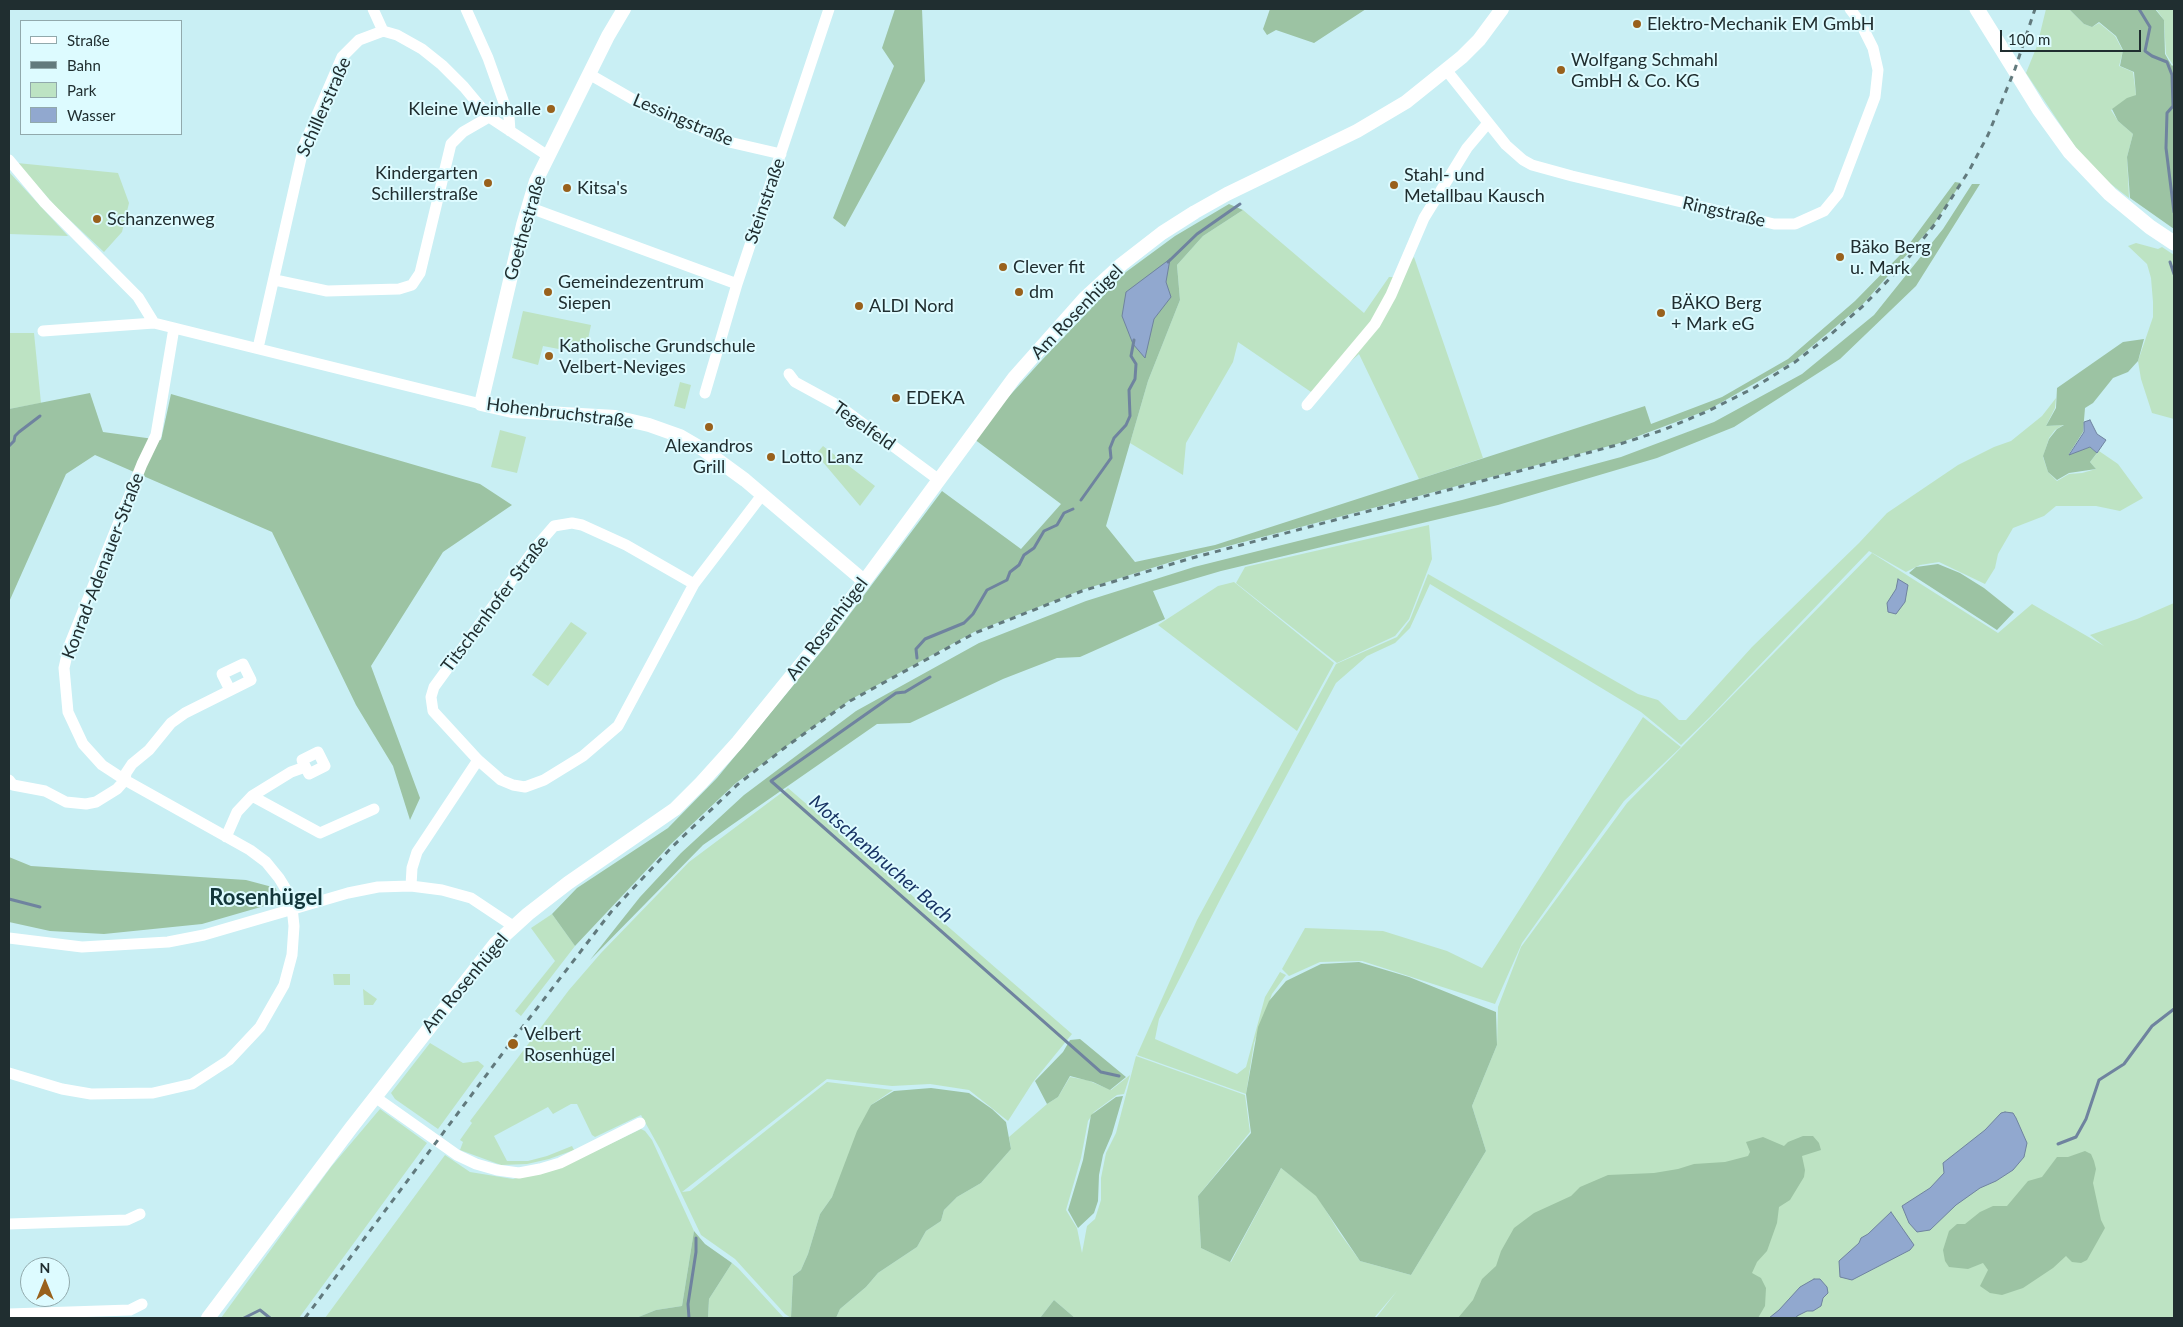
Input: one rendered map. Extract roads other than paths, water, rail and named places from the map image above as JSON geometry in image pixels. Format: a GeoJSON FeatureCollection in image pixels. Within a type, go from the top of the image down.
{"type":"FeatureCollection","features":[{"type":"Feature","properties":{"kind":"main road"},"geometry":{"type":"LineString","coordinates":[[1977,9],[2040,109],[2070,152],[2110,194],[2150,227],[2174,243]]}},
{"type":"Feature","properties":{"kind":"street"},"geometry":{"type":"LineString","coordinates":[[374,9],[384,31],[398,35],[422,49],[442,65],[489,117],[548,156]]}},
{"type":"Feature","properties":{"kind":"street"},"geometry":{"type":"LineString","coordinates":[[466,9],[488,58],[509,117],[510,131]]}},
{"type":"Feature","properties":{"kind":"street","name":"Goethestraße"},"geometry":{"type":"LineString","coordinates":[[481,404],[528,207],[538,176],[624,9]]}},
{"type":"Feature","properties":{"kind":"street","name":"Steinstraße"},"geometry":{"type":"LineString","coordinates":[[705,393],[737,284],[830,9]]}},
{"type":"Feature","properties":{"kind":"street","name":"Am Rosenhügel"},"geometry":{"type":"LineString","coordinates":[[208,1318],[455,992],[495,944],[513,926],[568,883],[675,809],[738,742],[824,636],[1027,363],[1085,298],[1122,264],[1162,233],[1195,212],[1227,194],[1382,117],[1406,102],[1447,71],[1479,40],[1502,9]]}},
{"type":"Feature","properties":{"kind":"street","name":"Ringstraße"},"geometry":{"type":"LineString","coordinates":[[1447,71],[1488,123],[1516,154],[1532,165],[1774,224],[1795,224],[1824,211],[1838,194],[1876,97],[1878,70],[1873,48],[1860,22],[1850,9]]}},
{"type":"Feature","properties":{"kind":"street","name":"Schillerstraße"},"geometry":{"type":"LineString","coordinates":[[258,348],[275,280],[304,145],[342,57],[359,40],[384,31]]}},
{"type":"Feature","properties":{"kind":"street","name":"Lessingstraße"},"geometry":{"type":"LineString","coordinates":[[589,74],[641,104],[690,126],[729,142],[781,154]]}},
{"type":"Feature","properties":{"kind":"street"},"geometry":{"type":"LineString","coordinates":[[275,280],[327,291],[399,289],[412,285],[420,273],[452,144],[463,132],[489,117]]}},
{"type":"Feature","properties":{"kind":"street"},"geometry":{"type":"LineString","coordinates":[[1307,406],[1375,324],[1390,296],[1424,218],[1467,148],[1488,123]]}},
{"type":"Feature","properties":{"kind":"street"},"geometry":{"type":"LineString","coordinates":[[9,160],[45,203],[138,298],[154,323]]}},
{"type":"Feature","properties":{"kind":"street"},"geometry":{"type":"LineString","coordinates":[[528,207],[737,284]]}},
{"type":"Feature","properties":{"kind":"street","name":"Hohenbruchstraße"},"geometry":{"type":"LineString","coordinates":[[43,331],[154,323],[512,411],[606,416],[649,424],[680,436],[704,450],[762,495],[864,581]]}},
{"type":"Feature","properties":{"kind":"street","name":"Konrad-Adenauer-Straße"},"geometry":{"type":"LineString","coordinates":[[9,1073],[62,1090],[110,1095],[153,1093],[192,1084],[229,1060],[260,1028],[274,1006],[284,985],[292,955],[294,926],[292,907],[283,884],[266,862],[102,765],[83,744],[68,712],[64,668],[77,623],[156,435],[174,328]]}},
{"type":"Feature","properties":{"kind":"street","name":"Tegelfeld"},"geometry":{"type":"LineString","coordinates":[[789,374],[795,382],[839,406],[939,480]]}},
{"type":"Feature","properties":{"kind":"street","name":"Titschenhofer Straße"},"geometry":{"type":"LineString","coordinates":[[694,584],[626,546],[582,525],[572,523],[554,526],[536,547],[434,687],[431,697],[433,711],[478,760],[501,780],[513,786],[525,786],[544,780],[583,756],[618,726],[694,584],[762,495]]}},
{"type":"Feature","properties":{"kind":"street"},"geometry":{"type":"LineString","coordinates":[[9,780],[13,785],[45,791],[66,802],[86,804],[107,797],[125,780],[126,773],[132,764],[149,750],[171,723],[185,712],[230,690]]}},
{"type":"Feature","properties":{"kind":"street"},"geometry":{"type":"LineString","coordinates":[[411,886],[412,868],[417,852],[478,760]]}},
{"type":"Feature","properties":{"kind":"street"},"geometry":{"type":"LineString","coordinates":[[226,837],[237,812],[252,796],[291,772],[306,767]]}},
{"type":"Feature","properties":{"kind":"street"},"geometry":{"type":"LineString","coordinates":[[252,796],[320,833],[374,809]]}},
{"type":"Feature","properties":{"kind":"street"},"geometry":{"type":"LineString","coordinates":[[9,938],[82,947],[168,942],[204,934],[348,892],[411,886],[442,890],[471,898],[513,926]]}},
{"type":"Feature","properties":{"kind":"street"},"geometry":{"type":"LineString","coordinates":[[376,1097],[457,1155],[476,1164],[497,1170],[519,1173],[540,1169],[560,1162],[640,1124]]}},
{"type":"Feature","properties":{"kind":"street"},"geometry":{"type":"LineString","coordinates":[[9,1224],[127,1220],[140,1214]]}},
{"type":"Feature","properties":{"kind":"street"},"geometry":{"type":"LineString","coordinates":[[9,1314],[130,1310],[142,1304]]}},
{"type":"Feature","properties":{"kind":"water"},"geometry":{"type":"Polygon","coordinates":[[[1170,259],[1166,282],[1171,297],[1154,319],[1145,358],[1133,344],[1122,316],[1126,292],[1170,259]]]}},
{"type":"Feature","properties":{"kind":"water"},"geometry":{"type":"Polygon","coordinates":[[[2090,420],[2097,434],[2106,440],[2097,453],[2090,447],[2069,455],[2084,432],[2084,422],[2090,420]]]}},
{"type":"Feature","properties":{"kind":"water"},"geometry":{"type":"Polygon","coordinates":[[[1898,579],[1908,585],[1905,602],[1896,614],[1888,612],[1887,603],[1896,589],[1898,579]]]}},
{"type":"Feature","properties":{"kind":"water"},"geometry":{"type":"Polygon","coordinates":[[[2001,1113],[2013,1113],[2027,1143],[2024,1157],[2013,1170],[1996,1181],[1980,1188],[1956,1205],[1930,1230],[1917,1232],[1909,1223],[1902,1206],[1930,1188],[1944,1173],[1943,1163],[1985,1130],[2001,1113]]]}},
{"type":"Feature","properties":{"kind":"water"},"geometry":{"type":"Polygon","coordinates":[[[1891,1212],[1914,1245],[1910,1250],[1852,1280],[1840,1277],[1839,1261],[1859,1243],[1861,1238],[1868,1234],[1891,1212]]]}},
{"type":"Feature","properties":{"kind":"water"},"geometry":{"type":"Polygon","coordinates":[[[1814,1279],[1820,1279],[1827,1287],[1828,1293],[1823,1298],[1821,1306],[1813,1311],[1807,1311],[1796,1318],[1769,1318],[1800,1287],[1814,1279]]]}},
{"type":"Feature","properties":{"kind":"waterway"},"geometry":{"type":"LineString","coordinates":[[2139,9],[2150,27],[2145,51],[2167,62],[2172,75],[2173,106],[2167,113],[2166,148],[2174,212]]}},
{"type":"Feature","properties":{"kind":"waterway","name":"Motschenbrucher Bach"},"geometry":{"type":"LineString","coordinates":[[1168,262],[1197,234],[1240,204]]}},
{"type":"Feature","properties":{"kind":"waterway"},"geometry":{"type":"LineString","coordinates":[[2170,262],[2174,274]]}},
{"type":"Feature","properties":{"kind":"waterway","name":"Motschenbrucher Bach"},"geometry":{"type":"LineString","coordinates":[[1081,500],[1111,458],[1110,448],[1114,438],[1126,425],[1130,416],[1129,390],[1135,379],[1136,364],[1131,356],[1134,340]]}},
{"type":"Feature","properties":{"kind":"waterway"},"geometry":{"type":"LineString","coordinates":[[9,446],[19,432],[40,416]]}},
{"type":"Feature","properties":{"kind":"waterway","name":"Motschenbrucher Bach"},"geometry":{"type":"LineString","coordinates":[[917,658],[916,649],[925,639],[964,623],[973,614],[987,590],[1007,580],[1010,572],[1019,565],[1024,555],[1034,548],[1044,531],[1057,525],[1064,513],[1073,509]]}},
{"type":"Feature","properties":{"kind":"waterway","name":"Motschenbrucher Bach"},"geometry":{"type":"LineString","coordinates":[[930,677],[905,692],[896,693],[771,781],[1101,1072],[1119,1076]]}},
{"type":"Feature","properties":{"kind":"waterway"},"geometry":{"type":"LineString","coordinates":[[9,899],[40,907]]}},
{"type":"Feature","properties":{"kind":"waterway"},"geometry":{"type":"LineString","coordinates":[[2058,1144],[2076,1137],[2086,1119],[2099,1080],[2124,1064],[2152,1026],[2174,1009]]}},
{"type":"Feature","properties":{"kind":"waterway"},"geometry":{"type":"LineString","coordinates":[[689,1318],[688,1304],[696,1252],[696,1238]]}},
{"type":"Feature","properties":{"kind":"waterway"},"geometry":{"type":"LineString","coordinates":[[244,1318],[260,1310],[270,1318]]}},
{"type":"Feature","properties":{"kind":"railway"},"geometry":{"type":"LineString","coordinates":[[305,1318],[511,1042],[611,912],[672,847],[737,785],[787,746],[850,701],[975,633],[1082,591],[1192,558],[1617,445],[1663,430],[1708,411],[1752,389],[1795,362],[1864,305],[1901,267],[1935,224],[1970,169],[1988,135],[2015,69],[2035,9]]}},
{"type":"Feature","properties":{"kind":"place","name":"Elektro-Mechanik EM GmbH"},"geometry":{"type":"Point","coordinates":[1637,24]}},
{"type":"Feature","properties":{"kind":"place","name":"Wolfgang Schmahl GmbH & Co. KG"},"geometry":{"type":"Point","coordinates":[1561,70]}},
{"type":"Feature","properties":{"kind":"place","name":"Kleine Weinhalle"},"geometry":{"type":"Point","coordinates":[551,109]}},
{"type":"Feature","properties":{"kind":"place","name":"Kindergarten Schillerstraße"},"geometry":{"type":"Point","coordinates":[488,183]}},
{"type":"Feature","properties":{"kind":"place","name":"Stahl- und Metallbau Kausch"},"geometry":{"type":"Point","coordinates":[1394,185]}},
{"type":"Feature","properties":{"kind":"place","name":"Kitsa's"},"geometry":{"type":"Point","coordinates":[567,188]}},
{"type":"Feature","properties":{"kind":"place","name":"Schanzenweg"},"geometry":{"type":"Point","coordinates":[97,219]}},
{"type":"Feature","properties":{"kind":"place","name":"Bäko Berg u. Mark"},"geometry":{"type":"Point","coordinates":[1840,257]}},
{"type":"Feature","properties":{"kind":"place","name":"Clever fit"},"geometry":{"type":"Point","coordinates":[1003,267]}},
{"type":"Feature","properties":{"kind":"place","name":"Gemeindezentrum Siepen"},"geometry":{"type":"Point","coordinates":[548,292]}},
{"type":"Feature","properties":{"kind":"place","name":"dm"},"geometry":{"type":"Point","coordinates":[1019,292]}},
{"type":"Feature","properties":{"kind":"place","name":"ALDI Nord"},"geometry":{"type":"Point","coordinates":[859,306]}},
{"type":"Feature","properties":{"kind":"place","name":"BÄKO Berg + Mark eG"},"geometry":{"type":"Point","coordinates":[1661,313]}},
{"type":"Feature","properties":{"kind":"place","name":"Katholische Grundschule Velbert-Neviges"},"geometry":{"type":"Point","coordinates":[549,356]}},
{"type":"Feature","properties":{"kind":"place","name":"EDEKA"},"geometry":{"type":"Point","coordinates":[896,398]}},
{"type":"Feature","properties":{"kind":"place","name":"Alexandros Grill"},"geometry":{"type":"Point","coordinates":[709,427]}},
{"type":"Feature","properties":{"kind":"place","name":"Lotto Lanz"},"geometry":{"type":"Point","coordinates":[771,457]}},
{"type":"Feature","properties":{"kind":"place","name":"Velbert Rosenhügel"},"geometry":{"type":"Point","coordinates":[513,1044]}},
{"type":"Feature","properties":{"kind":"district","name":"Rosenhügel"},"geometry":{"type":"Point","coordinates":[266,898]}}]}
